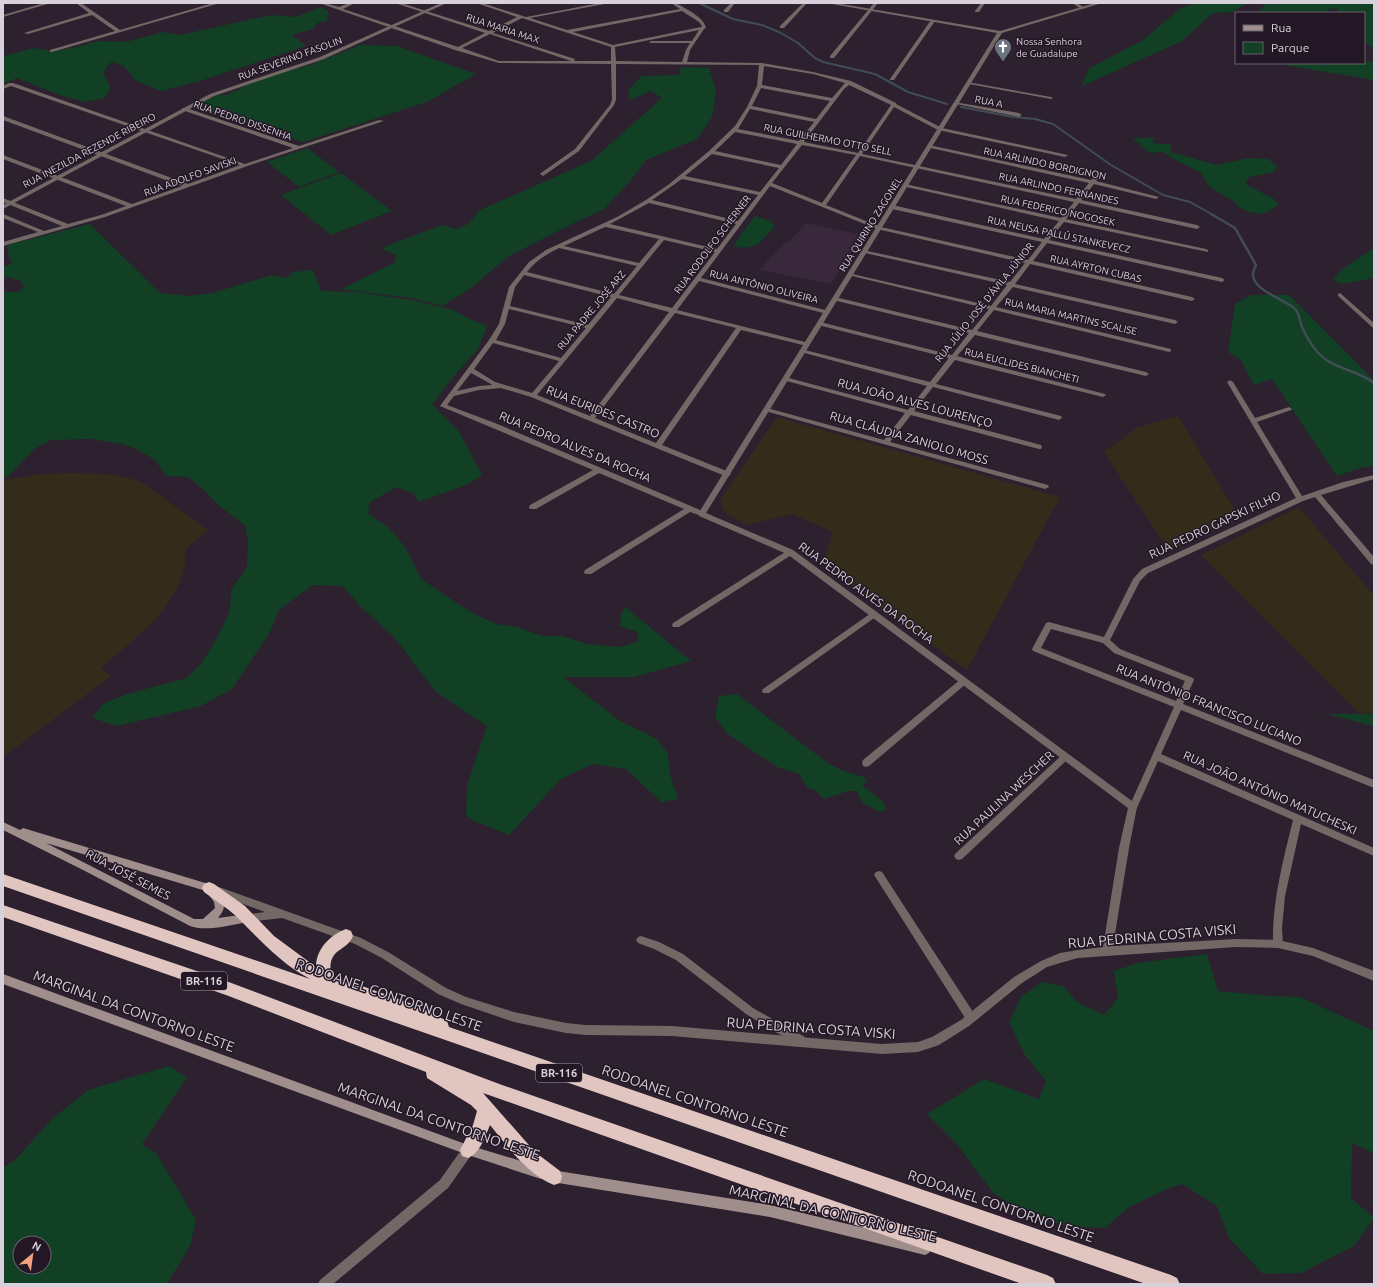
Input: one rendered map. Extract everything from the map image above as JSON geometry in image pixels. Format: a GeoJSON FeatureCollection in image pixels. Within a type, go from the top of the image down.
{"type":"FeatureCollection","features":[{"type":"Feature","properties":{"kind":"highway","name":"RODOANEL CONTORNO LESTE"},"geometry":{"type":"LineString","coordinates":[[3,880],[1171,1284]]}},
{"type":"Feature","properties":{"kind":"highway"},"geometry":{"type":"LineString","coordinates":[[209,888],[231,903],[269,941],[286,956],[305,969],[324,979],[413,1012],[484,1047]]}},
{"type":"Feature","properties":{"kind":"highway","name":"BR-116"},"geometry":{"type":"LineString","coordinates":[[3,911],[226,988],[502,1093],[1047,1284]]}},
{"type":"Feature","properties":{"kind":"highway"},"geometry":{"type":"LineString","coordinates":[[324,979],[322,967],[325,956],[332,945],[346,936]]}},
{"type":"Feature","properties":{"kind":"highway"},"geometry":{"type":"LineString","coordinates":[[403,1056],[477,1099],[529,1158],[554,1177]]}},
{"type":"Feature","properties":{"kind":"highway"},"geometry":{"type":"LineString","coordinates":[[468,1150],[481,1128],[484,1120],[485,1107]]}},
{"type":"Feature","properties":{"kind":"main road","name":"RUA JOSÉ SEMES"},"geometry":{"type":"LineString","coordinates":[[3,826],[136,864],[209,888]]}},
{"type":"Feature","properties":{"kind":"main road","name":"RUA JOSÉ SEMES"},"geometry":{"type":"LineString","coordinates":[[3,826],[88,868],[192,923],[204,924],[247,918]]}},
{"type":"Feature","properties":{"kind":"main road"},"geometry":{"type":"LineString","coordinates":[[204,924],[215,916],[221,908],[220,900],[209,888]]}},
{"type":"Feature","properties":{"kind":"main road","name":"MARGINAL DA CONTORNO LESTE"},"geometry":{"type":"LineString","coordinates":[[3,979],[516,1167],[554,1177],[770,1211],[996,1266]]}},
{"type":"Feature","properties":{"kind":"street"},"geometry":{"type":"LineString","coordinates":[[3,16],[49,3]]}},
{"type":"Feature","properties":{"kind":"street"},"geometry":{"type":"LineString","coordinates":[[78,3],[118,31]]}},
{"type":"Feature","properties":{"kind":"street"},"geometry":{"type":"LineString","coordinates":[[52,51],[218,3]]}},
{"type":"Feature","properties":{"kind":"street"},"geometry":{"type":"LineString","coordinates":[[321,3],[499,62],[762,64],[813,73],[849,82],[940,129],[1065,155]]}},
{"type":"Feature","properties":{"kind":"street"},"geometry":{"type":"LineString","coordinates":[[339,9],[353,3]]}},
{"type":"Feature","properties":{"kind":"street","name":"RUA MARIA MAX"},"geometry":{"type":"LineString","coordinates":[[397,3],[580,63]]}},
{"type":"Feature","properties":{"kind":"street","name":"RUA SEVERINO FASOLIN"},"geometry":{"type":"LineString","coordinates":[[184,110],[212,95],[322,58],[445,3]]}},
{"type":"Feature","properties":{"kind":"street"},"geometry":{"type":"LineString","coordinates":[[478,3],[613,46],[704,28]]}},
{"type":"Feature","properties":{"kind":"street"},"geometry":{"type":"LineString","coordinates":[[498,3],[503,11]]}},
{"type":"Feature","properties":{"kind":"street"},"geometry":{"type":"LineString","coordinates":[[457,49],[523,17],[608,3]]}},
{"type":"Feature","properties":{"kind":"street"},"geometry":{"type":"LineString","coordinates":[[673,3],[701,21],[704,24],[704,28]]}},
{"type":"Feature","properties":{"kind":"street"},"geometry":{"type":"LineString","coordinates":[[726,10],[733,3]]}},
{"type":"Feature","properties":{"kind":"street"},"geometry":{"type":"LineString","coordinates":[[782,27],[805,3]]}},
{"type":"Feature","properties":{"kind":"street"},"geometry":{"type":"LineString","coordinates":[[828,3],[1000,32],[1100,3]]}},
{"type":"Feature","properties":{"kind":"street"},"geometry":{"type":"LineString","coordinates":[[832,57],[876,3]]}},
{"type":"Feature","properties":{"kind":"street"},"geometry":{"type":"LineString","coordinates":[[977,11],[983,3]]}},
{"type":"Feature","properties":{"kind":"street"},"geometry":{"type":"LineString","coordinates":[[1074,3],[1083,8]]}},
{"type":"Feature","properties":{"kind":"street"},"geometry":{"type":"LineString","coordinates":[[567,31],[682,10]]}},
{"type":"Feature","properties":{"kind":"street"},"geometry":{"type":"LineString","coordinates":[[26,33],[92,13]]}},
{"type":"Feature","properties":{"kind":"street"},"geometry":{"type":"LineString","coordinates":[[892,79],[933,21]]}},
{"type":"Feature","properties":{"kind":"street"},"geometry":{"type":"LineString","coordinates":[[684,63],[686,54],[704,28]]}},
{"type":"Feature","properties":{"kind":"street","name":"RUA QUIRINO ZAGONEL"},"geometry":{"type":"LineString","coordinates":[[702,514],[1000,32]]}},
{"type":"Feature","properties":{"kind":"street"},"geometry":{"type":"LineString","coordinates":[[632,42],[694,42]]}},
{"type":"Feature","properties":{"kind":"street"},"geometry":{"type":"LineString","coordinates":[[543,174],[577,150],[612,105],[614,100],[613,46]]}},
{"type":"Feature","properties":{"kind":"street"},"geometry":{"type":"LineString","coordinates":[[451,395],[492,341],[502,324],[510,292],[522,273],[536,258],[606,225],[648,201],[682,177],[735,130],[749,108],[759,86],[762,64]]}},
{"type":"Feature","properties":{"kind":"street","name":"RUA RODOLFO SCHERNER"},"geometry":{"type":"LineString","coordinates":[[591,419],[842,88],[849,82]]}},
{"type":"Feature","properties":{"kind":"street"},"geometry":{"type":"LineString","coordinates":[[969,83],[1051,98]]}},
{"type":"Feature","properties":{"kind":"street"},"geometry":{"type":"LineString","coordinates":[[3,88],[11,84],[244,165]]}},
{"type":"Feature","properties":{"kind":"street"},"geometry":{"type":"LineString","coordinates":[[759,86],[833,100]]}},
{"type":"Feature","properties":{"kind":"street","name":"RUA A"},"geometry":{"type":"LineString","coordinates":[[956,103],[1019,115]]}},
{"type":"Feature","properties":{"kind":"street"},"geometry":{"type":"LineString","coordinates":[[823,206],[894,104]]}},
{"type":"Feature","properties":{"kind":"street"},"geometry":{"type":"LineString","coordinates":[[749,108],[818,121]]}},
{"type":"Feature","properties":{"kind":"street","name":"RUA INEZILDA REZENDE RIBEIRO"},"geometry":{"type":"LineString","coordinates":[[3,207],[184,110]]}},
{"type":"Feature","properties":{"kind":"street","name":"RUA PEDRO DISSENHA"},"geometry":{"type":"LineString","coordinates":[[184,110],[297,147]]}},
{"type":"Feature","properties":{"kind":"street"},"geometry":{"type":"LineString","coordinates":[[3,118],[188,186]]}},
{"type":"Feature","properties":{"kind":"street","name":"RUA ADOLFO SAVISKI"},"geometry":{"type":"LineString","coordinates":[[3,244],[132,206],[244,165],[381,121]]}},
{"type":"Feature","properties":{"kind":"street","name":"RUA GUILHERMO OTTO SELL"},"geometry":{"type":"LineString","coordinates":[[735,130],[917,166]]}},
{"type":"Feature","properties":{"kind":"street","name":"RUA ARLINDO BORDIGNON"},"geometry":{"type":"LineString","coordinates":[[929,147],[1156,197]]}},
{"type":"Feature","properties":{"kind":"street"},"geometry":{"type":"LineString","coordinates":[[711,152],[782,167]]}},
{"type":"Feature","properties":{"kind":"street"},"geometry":{"type":"LineString","coordinates":[[3,157],[132,206]]}},
{"type":"Feature","properties":{"kind":"street","name":"RUA ARLINDO FERNANDES"},"geometry":{"type":"LineString","coordinates":[[917,166],[1197,227]]}},
{"type":"Feature","properties":{"kind":"street","name":"RUA JÚLIO JOSÉ D'ÁVILA JÚNIOR"},"geometry":{"type":"LineString","coordinates":[[885,443],[1099,174]]}},
{"type":"Feature","properties":{"kind":"street"},"geometry":{"type":"LineString","coordinates":[[682,177],[762,194]]}},
{"type":"Feature","properties":{"kind":"street","name":"RUA AYRTON CUBAS"},"geometry":{"type":"LineString","coordinates":[[769,184],[879,228],[1192,299]]}},
{"type":"Feature","properties":{"kind":"street","name":"RUA FEDERICO NOGOSEK"},"geometry":{"type":"LineString","coordinates":[[905,186],[1206,251]]}},
{"type":"Feature","properties":{"kind":"street"},"geometry":{"type":"LineString","coordinates":[[3,200],[68,226]]}},
{"type":"Feature","properties":{"kind":"street"},"geometry":{"type":"LineString","coordinates":[[648,201],[740,222]]}},
{"type":"Feature","properties":{"kind":"street","name":"RUA NEUSA PALLÚ STANKEVECZ"},"geometry":{"type":"LineString","coordinates":[[892,207],[1222,280]]}},
{"type":"Feature","properties":{"kind":"street"},"geometry":{"type":"LineString","coordinates":[[3,216],[44,233]]}},
{"type":"Feature","properties":{"kind":"street"},"geometry":{"type":"LineString","coordinates":[[606,225],[719,251]]}},
{"type":"Feature","properties":{"kind":"street","name":"RUA PADRE JOSÉ ARZ"},"geometry":{"type":"LineString","coordinates":[[533,396],[663,238]]}},
{"type":"Feature","properties":{"kind":"street"},"geometry":{"type":"LineString","coordinates":[[559,246],[641,265]]}},
{"type":"Feature","properties":{"kind":"street"},"geometry":{"type":"LineString","coordinates":[[865,251],[1175,322]]}},
{"type":"Feature","properties":{"kind":"street"},"geometry":{"type":"LineString","coordinates":[[522,273],[807,344]]}},
{"type":"Feature","properties":{"kind":"street","name":"RUA MARIA MARTINS SCALISE"},"geometry":{"type":"LineString","coordinates":[[850,274],[1169,350]]}},
{"type":"Feature","properties":{"kind":"street","name":"RUA ANTÔNIO OLIVEIRA"},"geometry":{"type":"LineString","coordinates":[[697,279],[827,312]]}},
{"type":"Feature","properties":{"kind":"street"},"geometry":{"type":"LineString","coordinates":[[1340,295],[1374,326]]}},
{"type":"Feature","properties":{"kind":"street"},"geometry":{"type":"LineString","coordinates":[[835,299],[1146,374]]}},
{"type":"Feature","properties":{"kind":"street"},"geometry":{"type":"LineString","coordinates":[[507,307],[590,327]]}},
{"type":"Feature","properties":{"kind":"street","name":"RUA EUCLIDES BIANCHETI"},"geometry":{"type":"LineString","coordinates":[[820,324],[1103,395]]}},
{"type":"Feature","properties":{"kind":"street"},"geometry":{"type":"LineString","coordinates":[[658,446],[740,327]]}},
{"type":"Feature","properties":{"kind":"street"},"geometry":{"type":"LineString","coordinates":[[492,341],[563,360]]}},
{"type":"Feature","properties":{"kind":"street"},"geometry":{"type":"LineString","coordinates":[[803,351],[1059,418]]}},
{"type":"Feature","properties":{"kind":"street","name":"RUA EURIDES CASTRO"},"geometry":{"type":"LineString","coordinates":[[470,370],[485,379],[533,396],[727,474]]}},
{"type":"Feature","properties":{"kind":"street","name":"RUA JOÃO ALVES LOURENÇO"},"geometry":{"type":"LineString","coordinates":[[785,380],[1039,447]]}},
{"type":"Feature","properties":{"kind":"street"},"geometry":{"type":"LineString","coordinates":[[1230,382],[1300,499]]}},
{"type":"Feature","properties":{"kind":"street"},"geometry":{"type":"LineString","coordinates":[[451,395],[479,388],[503,386]]}},
{"type":"Feature","properties":{"kind":"street","name":"RUA PEDRO ALVES DA ROCHA"},"geometry":{"type":"LineString","coordinates":[[451,395],[443,406],[790,552],[1133,807]]}},
{"type":"Feature","properties":{"kind":"street"},"geometry":{"type":"LineString","coordinates":[[1253,421],[1289,409]]}},
{"type":"Feature","properties":{"kind":"street","name":"RUA CLÁUDIA ZANIOLO MOSS"},"geometry":{"type":"LineString","coordinates":[[767,410],[1045,487]]}},
{"type":"Feature","properties":{"kind":"street"},"geometry":{"type":"LineString","coordinates":[[533,507],[598,470]]}},
{"type":"Feature","properties":{"kind":"street","name":"RUA PEDRO GAPSKI FILHO"},"geometry":{"type":"LineString","coordinates":[[1106,641],[1137,579],[1145,571],[1300,499],[1374,476]]}},
{"type":"Feature","properties":{"kind":"street"},"geometry":{"type":"LineString","coordinates":[[1316,493],[1374,562]]}},
{"type":"Feature","properties":{"kind":"street"},"geometry":{"type":"LineString","coordinates":[[588,572],[689,509]]}},
{"type":"Feature","properties":{"kind":"street"},"geometry":{"type":"LineString","coordinates":[[676,625],[790,552]]}},
{"type":"Feature","properties":{"kind":"street"},"geometry":{"type":"LineString","coordinates":[[766,691],[874,614]]}},
{"type":"Feature","properties":{"kind":"street","name":"RUA ANTÔNIO FRANCISCO LUCIANO"},"geometry":{"type":"LineString","coordinates":[[1106,641],[1049,626],[1036,649],[1374,784]]}},
{"type":"Feature","properties":{"kind":"street"},"geometry":{"type":"LineString","coordinates":[[1106,641],[1117,651],[1190,680],[1133,807],[1124,848],[1107,951]]}},
{"type":"Feature","properties":{"kind":"street"},"geometry":{"type":"LineString","coordinates":[[866,763],[964,681]]}},
{"type":"Feature","properties":{"kind":"street","name":"RUA JOÃO ANTÔNIO MATUCHESKI"},"geometry":{"type":"LineString","coordinates":[[1156,756],[1374,852]]}},
{"type":"Feature","properties":{"kind":"street","name":"RUA PAULINA WESCHER"},"geometry":{"type":"LineString","coordinates":[[959,856],[1066,757]]}},
{"type":"Feature","properties":{"kind":"street"},"geometry":{"type":"LineString","coordinates":[[1278,944],[1277,925],[1281,896],[1298,818]]}},
{"type":"Feature","properties":{"kind":"street"},"geometry":{"type":"LineString","coordinates":[[878,875],[971,1018]]}},
{"type":"Feature","properties":{"kind":"street","name":"RUA PEDRINA COSTA VISKI"},"geometry":{"type":"LineString","coordinates":[[209,888],[346,936],[372,948],[421,979],[459,999],[488,1009],[532,1021],[586,1030],[672,1031],[882,1049],[912,1048],[935,1041],[971,1018],[1018,980],[1044,964],[1060,958],[1078,954],[1107,951],[1236,943],[1278,944],[1313,952],[1374,976]]}},
{"type":"Feature","properties":{"kind":"street","name":"RUA PEDRINA COSTA VISKI"},"geometry":{"type":"LineString","coordinates":[[247,918],[284,914]]}},
{"type":"Feature","properties":{"kind":"street"},"geometry":{"type":"LineString","coordinates":[[641,940],[667,948],[681,957],[746,1010],[801,1041]]}},
{"type":"Feature","properties":{"kind":"street"},"geometry":{"type":"LineString","coordinates":[[324,1284],[433,1194],[454,1172],[468,1150]]}},
{"type":"Feature","properties":{"kind":"shaded area"},"geometry":{"type":"Polygon","coordinates":[[[806,223],[862,235],[831,284],[759,270],[786,242],[789,242],[806,223]]]}},
{"type":"Feature","properties":{"kind":"shaded area"},"geometry":{"type":"Polygon","coordinates":[[[1178,416],[1238,515],[1169,551],[1104,452],[1138,427],[1178,416]]]}},
{"type":"Feature","properties":{"kind":"shaded area"},"geometry":{"type":"Polygon","coordinates":[[[777,417],[1060,497],[967,670],[828,569],[823,562],[833,532],[792,514],[748,525],[729,516],[723,510],[720,503],[722,497],[777,417]]]}},
{"type":"Feature","properties":{"kind":"shaded area"},"geometry":{"type":"Polygon","coordinates":[[[42,474],[106,474],[133,479],[143,483],[208,530],[190,545],[185,552],[185,564],[178,586],[165,608],[148,627],[101,668],[111,676],[3,757],[3,480],[42,474]]]}},
{"type":"Feature","properties":{"kind":"shaded area"},"geometry":{"type":"Polygon","coordinates":[[[1299,507],[1374,596],[1374,713],[1360,714],[1201,555],[1299,507]]]}},
{"type":"Feature","properties":{"kind":"green space"},"geometry":{"type":"Polygon","coordinates":[[[1195,3],[1248,3],[1232,12],[1213,13],[1182,41],[1082,86],[1088,69],[1143,40],[1181,8],[1195,3]]]}},
{"type":"Feature","properties":{"kind":"green space"},"geometry":{"type":"Polygon","coordinates":[[[1267,3],[1369,3],[1374,5],[1374,49],[1365,42],[1365,12],[1338,12],[1338,9],[1330,9],[1326,12],[1259,11],[1267,3]]]}},
{"type":"Feature","properties":{"kind":"green space"},"geometry":{"type":"Polygon","coordinates":[[[321,7],[328,11],[327,21],[317,23],[313,29],[292,35],[306,46],[200,81],[161,91],[136,81],[124,66],[111,62],[103,73],[111,88],[104,98],[85,102],[59,95],[17,78],[3,84],[3,56],[34,48],[52,51],[73,48],[97,41],[126,42],[163,32],[180,35],[271,15],[296,17],[321,7]]]}},
{"type":"Feature","properties":{"kind":"green space"},"geometry":{"type":"Polygon","coordinates":[[[360,45],[396,46],[476,74],[427,102],[303,142],[211,112],[197,104],[218,95],[226,95],[273,75],[310,65],[360,45]]]}},
{"type":"Feature","properties":{"kind":"green space"},"geometry":{"type":"Polygon","coordinates":[[[1365,60],[1374,62],[1374,80],[1283,65],[1365,64],[1365,60]]]}},
{"type":"Feature","properties":{"kind":"green space"},"geometry":{"type":"Polygon","coordinates":[[[681,67],[709,68],[716,91],[712,117],[697,139],[646,160],[631,180],[604,209],[509,256],[472,287],[443,306],[411,298],[341,289],[394,263],[396,255],[381,248],[442,225],[456,229],[468,224],[480,210],[591,161],[662,98],[651,91],[629,100],[628,91],[641,76],[679,75],[681,67]]]}},
{"type":"Feature","properties":{"kind":"green space"},"geometry":{"type":"Polygon","coordinates":[[[1132,138],[1154,138],[1152,142],[1157,144],[1174,144],[1170,146],[1171,152],[1217,165],[1248,158],[1268,159],[1277,166],[1274,172],[1249,177],[1246,182],[1247,185],[1274,199],[1279,204],[1269,211],[1261,214],[1249,212],[1237,206],[1234,201],[1214,190],[1208,185],[1201,173],[1163,152],[1150,153],[1132,138]]]}},
{"type":"Feature","properties":{"kind":"green space"},"geometry":{"type":"Polygon","coordinates":[[[307,148],[339,172],[299,187],[267,162],[307,148]]]}},
{"type":"Feature","properties":{"kind":"green space"},"geometry":{"type":"Polygon","coordinates":[[[341,173],[392,211],[331,235],[281,195],[341,173]]]}},
{"type":"Feature","properties":{"kind":"green space"},"geometry":{"type":"Polygon","coordinates":[[[755,216],[770,221],[775,226],[762,241],[753,246],[747,248],[733,246],[755,216]]]}},
{"type":"Feature","properties":{"kind":"green space"},"geometry":{"type":"Polygon","coordinates":[[[90,224],[160,293],[190,296],[212,293],[272,275],[286,278],[293,272],[313,270],[321,291],[358,292],[411,300],[454,310],[467,318],[487,326],[478,349],[454,376],[432,405],[458,430],[482,475],[466,485],[419,502],[413,493],[397,487],[370,502],[368,513],[389,528],[405,547],[421,579],[472,613],[496,624],[517,627],[542,636],[562,636],[588,644],[621,647],[639,641],[637,632],[620,626],[621,614],[625,607],[691,661],[634,677],[563,677],[620,721],[657,739],[668,754],[670,774],[678,799],[661,802],[626,769],[593,764],[561,779],[509,835],[474,821],[466,815],[467,785],[487,726],[436,692],[394,637],[362,608],[342,586],[313,585],[279,610],[270,632],[232,689],[201,706],[117,726],[92,718],[103,704],[127,694],[187,678],[204,660],[230,611],[231,589],[247,567],[248,541],[245,525],[218,505],[205,491],[188,477],[166,476],[155,460],[136,449],[122,444],[90,439],[51,440],[34,449],[8,477],[3,478],[3,292],[18,292],[24,287],[21,281],[4,276],[3,266],[12,264],[7,245],[90,224]]]}},
{"type":"Feature","properties":{"kind":"green space"},"geometry":{"type":"Polygon","coordinates":[[[1374,248],[1374,278],[1342,284],[1333,280],[1341,270],[1374,248]]]}},
{"type":"Feature","properties":{"kind":"green space"},"geometry":{"type":"Polygon","coordinates":[[[1251,295],[1289,295],[1374,380],[1374,466],[1360,468],[1337,476],[1272,379],[1254,385],[1240,359],[1228,352],[1235,304],[1251,295]]]}},
{"type":"Feature","properties":{"kind":"green space"},"geometry":{"type":"Polygon","coordinates":[[[737,694],[829,764],[846,772],[864,777],[867,782],[862,785],[885,804],[885,810],[880,812],[863,803],[856,791],[848,791],[824,799],[815,790],[808,788],[799,774],[777,767],[728,734],[715,717],[719,696],[737,694]]]}},
{"type":"Feature","properties":{"kind":"green space"},"geometry":{"type":"Polygon","coordinates":[[[1326,714],[1374,714],[1374,726],[1326,714]]]}},
{"type":"Feature","properties":{"kind":"green space"},"geometry":{"type":"Polygon","coordinates":[[[1207,954],[1218,991],[1300,997],[1374,1031],[1374,1153],[1352,1143],[1351,1198],[1374,1218],[1354,1246],[1301,1273],[1263,1274],[1229,1238],[1217,1206],[1182,1184],[1167,1189],[1129,1207],[1105,1228],[1068,1226],[1030,1217],[993,1193],[956,1143],[927,1114],[984,1079],[1039,1099],[1046,1081],[1025,1055],[1009,1022],[1021,997],[1042,982],[1063,986],[1077,1002],[1104,1015],[1118,998],[1114,971],[1137,963],[1207,954]]]}},
{"type":"Feature","properties":{"kind":"green space"},"geometry":{"type":"Polygon","coordinates":[[[169,1066],[187,1077],[142,1144],[156,1153],[196,1220],[190,1246],[167,1284],[3,1284],[3,1168],[15,1160],[50,1121],[88,1090],[169,1066]]]}},
{"type":"Feature","properties":{"kind":"waterway"},"geometry":{"type":"LineString","coordinates":[[699,3],[733,19],[762,25],[781,33],[798,43],[815,58],[823,62],[875,74],[908,92],[947,104]]}},
{"type":"Feature","properties":{"kind":"waterway"},"geometry":{"type":"LineString","coordinates":[[961,107],[1013,117],[1035,119],[1053,124],[1111,165],[1163,195],[1190,202],[1213,215]]}},
{"type":"Feature","properties":{"kind":"waterway"},"geometry":{"type":"LineString","coordinates":[[1211,214],[1235,228],[1256,265],[1253,273],[1254,280],[1269,294],[1296,310],[1306,336],[1317,352],[1331,363],[1362,376],[1374,383]]}},
{"type":"Feature","properties":{"kind":"place","name":"Nossa Senhora de Guadalupe"},"geometry":{"type":"Point","coordinates":[1003,62]}}]}
